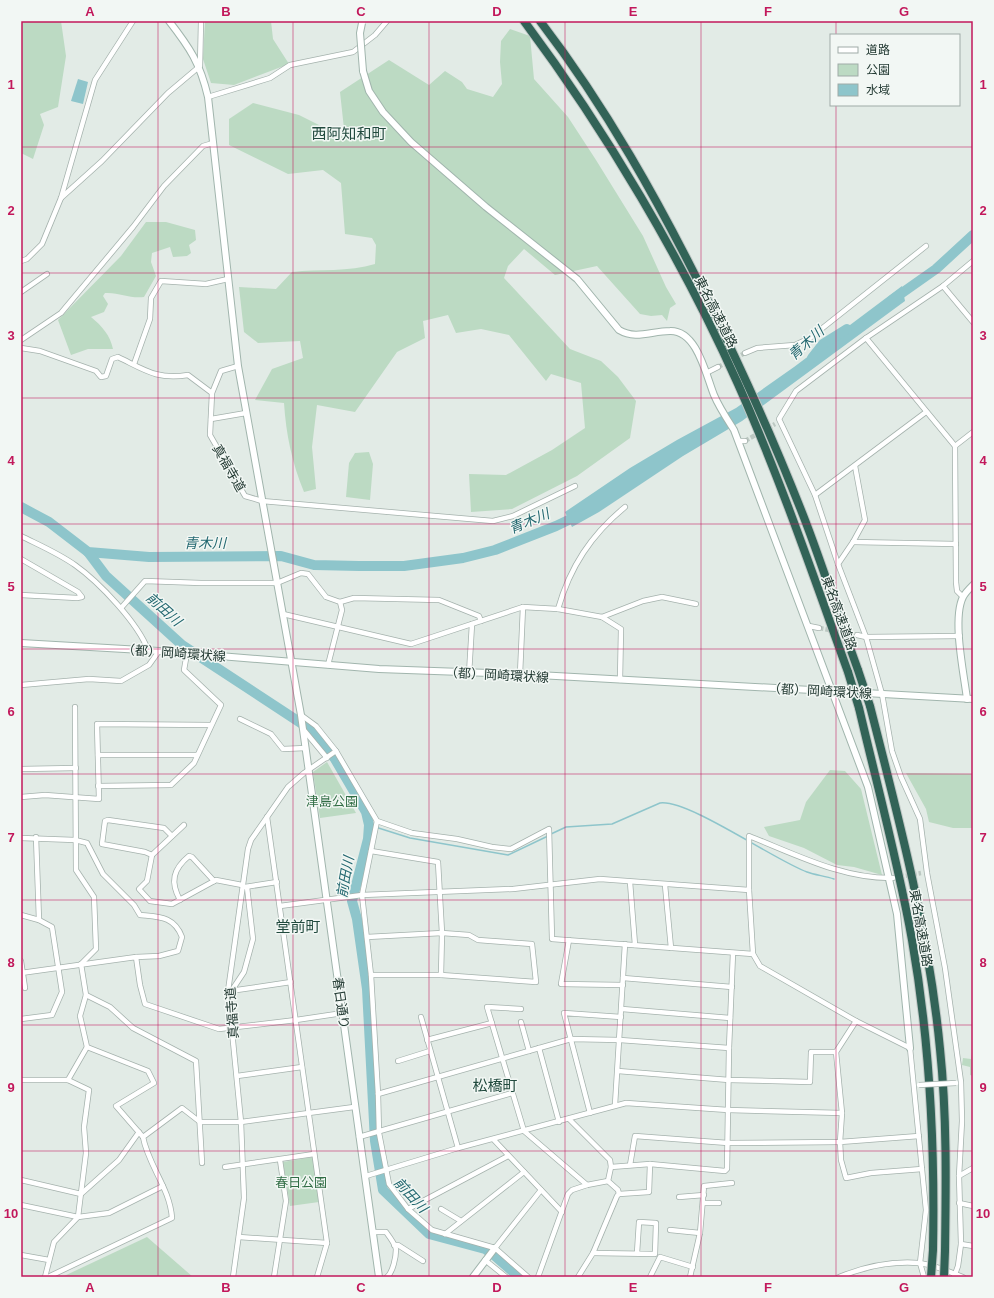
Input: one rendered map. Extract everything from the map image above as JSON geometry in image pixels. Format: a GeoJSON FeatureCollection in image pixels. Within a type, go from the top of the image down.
{"type":"FeatureCollection","features":[{"type":"Feature","properties":{"kind":"highway","name":"東名高速道路"},"geometry":{"type":"LineString","coordinates":[[524,21],[583,104],[683,274],[737,383],[753,419],[793,521],[848,672],[859,708],[903,893],[923,1013],[933,1146],[933,1250],[931,1277]]}},
{"type":"Feature","properties":{"kind":"highway","name":"東名高速道路"},"geometry":{"type":"LineString","coordinates":[[540,21],[592,94],[640,172],[692,269],[745,376],[804,517],[870,706],[918,904],[931,980],[940,1049],[946,1146],[944,1277]]}},
{"type":"Feature","properties":{"kind":"street"},"geometry":{"type":"LineString","coordinates":[[21,261],[28,259],[42,244],[60,198],[95,80],[133,21]]}},
{"type":"Feature","properties":{"kind":"street"},"geometry":{"type":"LineString","coordinates":[[168,21],[188,46],[200,66],[208,97],[238,366],[268,540],[301,715],[316,726],[336,751],[377,821],[412,833],[457,839],[492,847],[511,849],[549,829],[552,886],[552,939],[753,954]]}},
{"type":"Feature","properties":{"kind":"street"},"geometry":{"type":"LineString","coordinates":[[60,198],[102,161],[168,93],[200,66],[202,21]]}},
{"type":"Feature","properties":{"kind":"street"},"geometry":{"type":"LineString","coordinates":[[208,97],[270,78],[290,65],[353,52],[375,35],[387,21]]}},
{"type":"Feature","properties":{"kind":"street"},"geometry":{"type":"LineString","coordinates":[[362,22],[360,33],[363,72],[369,91],[383,112],[411,142],[486,207],[577,279],[619,330],[626,335],[634,336],[671,330],[683,334],[694,344],[714,397],[734,430],[809,626],[831,691],[868,787],[891,878],[897,914],[926,1210],[920,1263],[924,1277]]}},
{"type":"Feature","properties":{"kind":"street"},"geometry":{"type":"LineString","coordinates":[[21,340],[61,314],[133,227],[164,186],[203,146],[213,143]]}},
{"type":"Feature","properties":{"kind":"street"},"geometry":{"type":"LineString","coordinates":[[745,353],[757,348],[795,345],[810,338],[926,246]]}},
{"type":"Feature","properties":{"kind":"street"},"geometry":{"type":"LineString","coordinates":[[776,424],[796,391],[866,338],[943,286],[973,262]]}},
{"type":"Feature","properties":{"kind":"street"},"geometry":{"type":"LineString","coordinates":[[21,292],[46,274]]}},
{"type":"Feature","properties":{"kind":"street"},"geometry":{"type":"LineString","coordinates":[[134,364],[150,319],[150,298],[161,281],[206,284],[228,279]]}},
{"type":"Feature","properties":{"kind":"street"},"geometry":{"type":"LineString","coordinates":[[943,286],[973,322]]}},
{"type":"Feature","properties":{"kind":"street"},"geometry":{"type":"LineString","coordinates":[[866,338],[955,446],[957,591],[963,597]]}},
{"type":"Feature","properties":{"kind":"street"},"geometry":{"type":"LineString","coordinates":[[21,348],[40,351],[96,371],[102,377],[106,376],[112,359],[118,357],[152,374],[172,378],[188,375],[212,393]]}},
{"type":"Feature","properties":{"kind":"street","name":"真福寺道"},"geometry":{"type":"LineString","coordinates":[[238,366],[221,371],[212,393],[210,435],[246,496],[262,501],[493,521],[513,516],[575,486]]}},
{"type":"Feature","properties":{"kind":"street"},"geometry":{"type":"LineString","coordinates":[[706,373],[718,367]]}},
{"type":"Feature","properties":{"kind":"street"},"geometry":{"type":"LineString","coordinates":[[815,495],[926,412]]}},
{"type":"Feature","properties":{"kind":"street"},"geometry":{"type":"LineString","coordinates":[[211,419],[246,413]]}},
{"type":"Feature","properties":{"kind":"street"},"geometry":{"type":"LineString","coordinates":[[779,418],[815,495],[838,564],[866,637],[882,694],[892,751],[901,777],[920,819],[927,873],[945,968],[959,1082],[962,1122],[959,1176],[961,1244],[958,1266],[954,1275]]}},
{"type":"Feature","properties":{"kind":"street"},"geometry":{"type":"LineString","coordinates":[[955,446],[973,432]]}},
{"type":"Feature","properties":{"kind":"street"},"geometry":{"type":"LineString","coordinates":[[738,441],[745,441]]}},
{"type":"Feature","properties":{"kind":"street"},"geometry":{"type":"LineString","coordinates":[[838,564],[853,542],[865,520],[855,466]]}},
{"type":"Feature","properties":{"kind":"street"},"geometry":{"type":"LineString","coordinates":[[558,609],[565,584],[584,549],[613,517],[625,507]]}},
{"type":"Feature","properties":{"kind":"street"},"geometry":{"type":"LineString","coordinates":[[21,536],[75,565],[121,608],[144,638],[148,650]]}},
{"type":"Feature","properties":{"kind":"street"},"geometry":{"type":"LineString","coordinates":[[853,542],[956,544]]}},
{"type":"Feature","properties":{"kind":"street"},"geometry":{"type":"LineString","coordinates":[[21,558],[78,592],[82,597],[21,595]]}},
{"type":"Feature","properties":{"kind":"street"},"geometry":{"type":"LineString","coordinates":[[121,608],[127,604],[138,588],[146,581],[201,583],[277,582],[301,574],[308,574],[326,597],[340,602],[354,598],[439,600],[479,616],[481,621]]}},
{"type":"Feature","properties":{"kind":"street"},"geometry":{"type":"LineString","coordinates":[[970,699],[960,636],[959,612],[963,597],[973,585]]}},
{"type":"Feature","properties":{"kind":"street"},"geometry":{"type":"LineString","coordinates":[[602,617],[643,601],[662,598],[696,604]]}},
{"type":"Feature","properties":{"kind":"street"},"geometry":{"type":"LineString","coordinates":[[328,664],[339,626],[342,610],[340,602]]}},
{"type":"Feature","properties":{"kind":"street"},"geometry":{"type":"LineString","coordinates":[[520,674],[523,607]]}},
{"type":"Feature","properties":{"kind":"street"},"geometry":{"type":"LineString","coordinates":[[283,614],[411,644],[523,607],[558,609],[602,617],[621,629],[620,680]]}},
{"type":"Feature","properties":{"kind":"street"},"geometry":{"type":"LineString","coordinates":[[469,674],[472,624]]}},
{"type":"Feature","properties":{"kind":"street"},"geometry":{"type":"LineString","coordinates":[[809,626],[819,628]]}},
{"type":"Feature","properties":{"kind":"street"},"geometry":{"type":"LineString","coordinates":[[857,635],[866,637],[960,636]]}},
{"type":"Feature","properties":{"kind":"street","name":"（都）岡崎環状線"},"geometry":{"type":"LineString","coordinates":[[21,643],[148,650],[292,662],[469,674],[520,674],[970,699]]}},
{"type":"Feature","properties":{"kind":"street"},"geometry":{"type":"LineString","coordinates":[[21,685],[89,679],[121,681],[149,665],[159,651]]}},
{"type":"Feature","properties":{"kind":"street"},"geometry":{"type":"LineString","coordinates":[[98,786],[171,786],[194,763],[220,705],[184,670],[187,653]]}},
{"type":"Feature","properties":{"kind":"street"},"geometry":{"type":"LineString","coordinates":[[75,707],[76,870],[94,897],[96,949],[81,964]]}},
{"type":"Feature","properties":{"kind":"street","name":"春日通り"},"geometry":{"type":"LineString","coordinates":[[301,715],[343,1013],[354,1106],[366,1176],[379,1277]]}},
{"type":"Feature","properties":{"kind":"street"},"geometry":{"type":"LineString","coordinates":[[240,719],[271,734],[283,749],[306,748]]}},
{"type":"Feature","properties":{"kind":"street"},"geometry":{"type":"LineString","coordinates":[[21,797],[46,796],[99,799],[97,724],[210,725]]}},
{"type":"Feature","properties":{"kind":"street"},"geometry":{"type":"LineString","coordinates":[[303,729],[327,758]]}},
{"type":"Feature","properties":{"kind":"street","name":"真福寺道"},"geometry":{"type":"LineString","coordinates":[[233,1277],[244,1198],[241,1122],[230,991],[249,845],[288,786],[336,751]]}},
{"type":"Feature","properties":{"kind":"street"},"geometry":{"type":"LineString","coordinates":[[98,755],[197,755]]}},
{"type":"Feature","properties":{"kind":"street"},"geometry":{"type":"LineString","coordinates":[[21,769],[76,768]]}},
{"type":"Feature","properties":{"kind":"street"},"geometry":{"type":"LineString","coordinates":[[267,817],[327,1243],[317,1277]]}},
{"type":"Feature","properties":{"kind":"street"},"geometry":{"type":"LineString","coordinates":[[152,855],[146,852],[102,844],[105,821],[108,820],[164,828],[172,836]]}},
{"type":"Feature","properties":{"kind":"street"},"geometry":{"type":"LineString","coordinates":[[377,821],[362,895],[371,975],[379,1133],[385,1170],[392,1190],[408,1209],[432,1230],[495,1248],[528,1277]]}},
{"type":"Feature","properties":{"kind":"street"},"geometry":{"type":"LineString","coordinates":[[184,825],[152,855],[147,881],[139,890],[152,902],[172,904],[218,879],[243,886],[276,882]]}},
{"type":"Feature","properties":{"kind":"street"},"geometry":{"type":"LineString","coordinates":[[891,878],[876,878],[822,866],[749,836],[749,890],[753,954],[760,966],[856,1021],[910,1048]]}},
{"type":"Feature","properties":{"kind":"street"},"geometry":{"type":"LineString","coordinates":[[36,837],[39,920]]}},
{"type":"Feature","properties":{"kind":"street"},"geometry":{"type":"LineString","coordinates":[[21,838],[36,837],[75,840],[87,843],[103,874],[134,905],[140,915],[166,918],[174,923],[182,937],[178,951],[159,956],[58,966],[22,972]]}},
{"type":"Feature","properties":{"kind":"street"},"geometry":{"type":"LineString","coordinates":[[371,852],[438,862],[442,933],[441,975]]}},
{"type":"Feature","properties":{"kind":"street"},"geometry":{"type":"LineString","coordinates":[[180,900],[174,887],[178,867],[189,856],[192,857],[214,881]]}},
{"type":"Feature","properties":{"kind":"street"},"geometry":{"type":"LineString","coordinates":[[920,874],[927,873]]}},
{"type":"Feature","properties":{"kind":"street"},"geometry":{"type":"LineString","coordinates":[[280,906],[362,895],[440,893],[552,886],[600,879],[749,890]]}},
{"type":"Feature","properties":{"kind":"street"},"geometry":{"type":"LineString","coordinates":[[630,882],[635,945]]}},
{"type":"Feature","properties":{"kind":"street"},"geometry":{"type":"LineString","coordinates":[[665,884],[671,948]]}},
{"type":"Feature","properties":{"kind":"street"},"geometry":{"type":"LineString","coordinates":[[230,991],[244,972],[253,939],[243,886]]}},
{"type":"Feature","properties":{"kind":"street"},"geometry":{"type":"LineString","coordinates":[[21,915],[39,920],[52,927],[62,992],[52,1014],[21,1018]]}},
{"type":"Feature","properties":{"kind":"street"},"geometry":{"type":"LineString","coordinates":[[367,936],[442,933],[470,936],[478,940],[532,944],[536,982],[441,975],[371,975]]}},
{"type":"Feature","properties":{"kind":"street"},"geometry":{"type":"LineString","coordinates":[[568,940],[561,984],[623,985]]}},
{"type":"Feature","properties":{"kind":"street"},"geometry":{"type":"LineString","coordinates":[[616,1105],[625,944]]}},
{"type":"Feature","properties":{"kind":"street"},"geometry":{"type":"LineString","coordinates":[[611,1167],[650,1164],[725,1171],[727,1169],[729,1048],[733,952]]}},
{"type":"Feature","properties":{"kind":"street"},"geometry":{"type":"LineString","coordinates":[[136,958],[140,985],[145,1004],[219,1029],[343,1013]]}},
{"type":"Feature","properties":{"kind":"street"},"geometry":{"type":"LineString","coordinates":[[21,961],[25,988]]}},
{"type":"Feature","properties":{"kind":"street"},"geometry":{"type":"LineString","coordinates":[[68,1080],[87,1047],[80,1016],[86,994],[81,964]]}},
{"type":"Feature","properties":{"kind":"street"},"geometry":{"type":"LineString","coordinates":[[623,978],[732,986]]}},
{"type":"Feature","properties":{"kind":"street"},"geometry":{"type":"LineString","coordinates":[[230,991],[291,982]]}},
{"type":"Feature","properties":{"kind":"street"},"geometry":{"type":"LineString","coordinates":[[86,994],[110,1007],[133,1028],[196,1061],[202,1163]]}},
{"type":"Feature","properties":{"kind":"street"},"geometry":{"type":"LineString","coordinates":[[521,1009],[487,1006],[524,1131],[587,1185]]}},
{"type":"Feature","properties":{"kind":"street"},"geometry":{"type":"LineString","coordinates":[[622,1009],[730,1018]]}},
{"type":"Feature","properties":{"kind":"street"},"geometry":{"type":"LineString","coordinates":[[590,1113],[564,1012],[621,1017]]}},
{"type":"Feature","properties":{"kind":"street"},"geometry":{"type":"LineString","coordinates":[[421,1017],[458,1148]]}},
{"type":"Feature","properties":{"kind":"street"},"geometry":{"type":"LineString","coordinates":[[856,1021],[836,1052],[842,1113],[840,1142],[841,1160],[846,1178],[872,1173],[922,1169]]}},
{"type":"Feature","properties":{"kind":"street"},"geometry":{"type":"LineString","coordinates":[[522,1022],[529,1051]]}},
{"type":"Feature","properties":{"kind":"street"},"geometry":{"type":"LineString","coordinates":[[427,1040],[492,1023]]}},
{"type":"Feature","properties":{"kind":"street"},"geometry":{"type":"LineString","coordinates":[[378,1094],[502,1058],[571,1040],[620,1040],[729,1048]]}},
{"type":"Feature","properties":{"kind":"street"},"geometry":{"type":"LineString","coordinates":[[46,1277],[172,1218],[171,1204],[146,1151],[143,1137],[116,1106],[154,1083],[148,1071],[87,1047]]}},
{"type":"Feature","properties":{"kind":"street"},"geometry":{"type":"LineString","coordinates":[[539,1048],[559,1122]]}},
{"type":"Feature","properties":{"kind":"street"},"geometry":{"type":"LineString","coordinates":[[398,1061],[430,1051]]}},
{"type":"Feature","properties":{"kind":"street"},"geometry":{"type":"LineString","coordinates":[[618,1070],[729,1080],[810,1082],[811,1052],[836,1052]]}},
{"type":"Feature","properties":{"kind":"street"},"geometry":{"type":"LineString","coordinates":[[237,1076],[302,1068]]}},
{"type":"Feature","properties":{"kind":"street"},"geometry":{"type":"LineString","coordinates":[[21,1080],[68,1080],[88,1090],[84,1127],[86,1153],[78,1217],[54,1242],[46,1277]]}},
{"type":"Feature","properties":{"kind":"street"},"geometry":{"type":"LineString","coordinates":[[914,1086],[959,1082]]}},
{"type":"Feature","properties":{"kind":"street"},"geometry":{"type":"LineString","coordinates":[[360,1137],[379,1133],[512,1094]]}},
{"type":"Feature","properties":{"kind":"street"},"geometry":{"type":"LineString","coordinates":[[366,1176],[458,1148],[494,1140],[626,1103],[728,1110],[842,1113]]}},
{"type":"Feature","properties":{"kind":"street"},"geometry":{"type":"LineString","coordinates":[[143,1137],[182,1108],[200,1122],[241,1122],[354,1106]]}},
{"type":"Feature","properties":{"kind":"street"},"geometry":{"type":"LineString","coordinates":[[569,1119],[610,1160],[611,1167],[608,1181]]}},
{"type":"Feature","properties":{"kind":"street"},"geometry":{"type":"LineString","coordinates":[[81,1194],[119,1160],[139,1132]]}},
{"type":"Feature","properties":{"kind":"street"},"geometry":{"type":"LineString","coordinates":[[630,1166],[635,1136],[728,1143],[840,1142],[919,1136]]}},
{"type":"Feature","properties":{"kind":"street"},"geometry":{"type":"LineString","coordinates":[[494,1140],[562,1212]]}},
{"type":"Feature","properties":{"kind":"street"},"geometry":{"type":"LineString","coordinates":[[225,1167],[314,1154]]}},
{"type":"Feature","properties":{"kind":"street"},"geometry":{"type":"LineString","coordinates":[[408,1209],[508,1156]]}},
{"type":"Feature","properties":{"kind":"street"},"geometry":{"type":"LineString","coordinates":[[274,1277],[286,1201],[280,1160]]}},
{"type":"Feature","properties":{"kind":"street"},"geometry":{"type":"LineString","coordinates":[[619,1194],[649,1192],[650,1164]]}},
{"type":"Feature","properties":{"kind":"street"},"geometry":{"type":"LineString","coordinates":[[959,1176],[973,1168]]}},
{"type":"Feature","properties":{"kind":"street"},"geometry":{"type":"LineString","coordinates":[[444,1234],[524,1172]]}},
{"type":"Feature","properties":{"kind":"street"},"geometry":{"type":"LineString","coordinates":[[21,1180],[81,1194]]}},
{"type":"Feature","properties":{"kind":"street"},"geometry":{"type":"LineString","coordinates":[[538,1277],[568,1194],[572,1190],[587,1185],[608,1181]]}},
{"type":"Feature","properties":{"kind":"street"},"geometry":{"type":"LineString","coordinates":[[608,1181],[618,1190],[619,1194]]}},
{"type":"Feature","properties":{"kind":"street"},"geometry":{"type":"LineString","coordinates":[[690,1277],[700,1233],[704,1186],[732,1183]]}},
{"type":"Feature","properties":{"kind":"street"},"geometry":{"type":"LineString","coordinates":[[21,1205],[78,1217],[109,1212],[163,1186]]}},
{"type":"Feature","properties":{"kind":"street"},"geometry":{"type":"LineString","coordinates":[[473,1277],[541,1190]]}},
{"type":"Feature","properties":{"kind":"street"},"geometry":{"type":"LineString","coordinates":[[578,1277],[593,1253],[619,1194]]}},
{"type":"Feature","properties":{"kind":"street"},"geometry":{"type":"LineString","coordinates":[[679,1197],[704,1195]]}},
{"type":"Feature","properties":{"kind":"street"},"geometry":{"type":"LineString","coordinates":[[703,1203],[719,1203]]}},
{"type":"Feature","properties":{"kind":"street"},"geometry":{"type":"LineString","coordinates":[[959,1203],[973,1206]]}},
{"type":"Feature","properties":{"kind":"street"},"geometry":{"type":"LineString","coordinates":[[441,1209],[461,1221]]}},
{"type":"Feature","properties":{"kind":"street"},"geometry":{"type":"LineString","coordinates":[[593,1253],[637,1252],[655,1254],[656,1223],[639,1222],[637,1252]]}},
{"type":"Feature","properties":{"kind":"street"},"geometry":{"type":"LineString","coordinates":[[670,1230],[700,1233]]}},
{"type":"Feature","properties":{"kind":"street"},"geometry":{"type":"LineString","coordinates":[[373,1232],[386,1232],[396,1248],[394,1262],[387,1277]]}},
{"type":"Feature","properties":{"kind":"street"},"geometry":{"type":"LineString","coordinates":[[239,1236],[327,1243]]}},
{"type":"Feature","properties":{"kind":"street"},"geometry":{"type":"LineString","coordinates":[[961,1244],[973,1246]]}},
{"type":"Feature","properties":{"kind":"street"},"geometry":{"type":"LineString","coordinates":[[394,1245],[398,1245],[423,1261]]}},
{"type":"Feature","properties":{"kind":"street"},"geometry":{"type":"LineString","coordinates":[[21,1255],[49,1260]]}},
{"type":"Feature","properties":{"kind":"street"},"geometry":{"type":"LineString","coordinates":[[650,1277],[660,1257],[693,1267]]}},
{"type":"Feature","properties":{"kind":"street"},"geometry":{"type":"LineString","coordinates":[[487,1258],[506,1277]]}},
{"type":"Feature","properties":{"kind":"street"},"geometry":{"type":"LineString","coordinates":[[840,1277],[859,1269],[877,1266],[920,1263],[963,1277]]}},
{"type":"Feature","properties":{"kind":"green space"},"geometry":{"type":"Polygon","coordinates":[[[21,21],[61,21],[66,56],[58,107],[40,114],[44,125],[33,159],[21,153],[21,21]]]}},
{"type":"Feature","properties":{"kind":"green space"},"geometry":{"type":"Polygon","coordinates":[[[205,21],[271,21],[273,39],[289,64],[234,85],[211,83],[203,59],[205,21]]]}},
{"type":"Feature","properties":{"kind":"green space"},"geometry":{"type":"Polygon","coordinates":[[[510,29],[530,36],[534,79],[568,117],[596,160],[643,236],[666,287],[676,304],[670,308],[667,321],[662,315],[651,316],[640,314],[597,266],[555,275],[524,249],[508,266],[504,278],[570,349],[601,361],[618,377],[636,401],[630,438],[577,476],[512,509],[471,512],[469,474],[506,475],[552,450],[585,428],[581,383],[551,374],[546,381],[509,335],[481,329],[456,333],[448,315],[423,321],[425,338],[397,352],[355,412],[317,405],[312,447],[316,489],[304,492],[290,448],[284,403],[255,400],[272,369],[303,358],[300,341],[258,343],[244,332],[239,287],[276,289],[292,272],[355,268],[375,264],[376,245],[372,238],[345,234],[341,183],[323,170],[288,174],[229,145],[229,119],[253,103],[299,115],[345,138],[340,92],[389,60],[429,85],[445,71],[462,82],[467,89],[493,97],[502,84],[500,62],[501,41],[510,29]]]}},
{"type":"Feature","properties":{"kind":"green space"},"geometry":{"type":"Polygon","coordinates":[[[146,222],[166,222],[195,230],[196,240],[189,245],[191,253],[187,256],[173,257],[170,247],[152,253],[151,262],[156,276],[144,297],[105,293],[103,296],[108,304],[104,312],[91,317],[105,331],[110,339],[113,349],[88,349],[71,355],[58,320],[121,256],[146,222]]]}},
{"type":"Feature","properties":{"kind":"green space"},"geometry":{"type":"Polygon","coordinates":[[[369,452],[373,464],[370,500],[346,497],[349,463],[355,453],[369,452]]]}},
{"type":"Feature","properties":{"kind":"green space","name":"津島公園"},"geometry":{"type":"Polygon","coordinates":[[[327,762],[356,813],[320,818],[313,772],[327,762]]]}},
{"type":"Feature","properties":{"kind":"green space"},"geometry":{"type":"Polygon","coordinates":[[[830,770],[845,771],[861,789],[882,875],[854,867],[837,865],[804,848],[769,836],[764,827],[800,820],[806,802],[830,770]]]}},
{"type":"Feature","properties":{"kind":"green space"},"geometry":{"type":"Polygon","coordinates":[[[906,773],[973,774],[973,828],[953,828],[929,822],[926,809],[906,773]]]}},
{"type":"Feature","properties":{"kind":"green space"},"geometry":{"type":"Polygon","coordinates":[[[972,1053],[973,1076],[970,1075],[970,1067],[962,1065],[963,1058],[971,1059],[972,1053]]]}},
{"type":"Feature","properties":{"kind":"green space","name":"春日公園"},"geometry":{"type":"Polygon","coordinates":[[[313,1157],[319,1202],[290,1206],[283,1162],[313,1157]]]}},
{"type":"Feature","properties":{"kind":"green space"},"geometry":{"type":"Polygon","coordinates":[[[147,1237],[193,1277],[62,1277],[147,1237]]]}},
{"type":"Feature","properties":{"kind":"water"},"geometry":{"type":"Polygon","coordinates":[[[78,79],[88,82],[83,104],[71,101],[78,79]]]}},
{"type":"Feature","properties":{"kind":"water"},"geometry":{"type":"Polygon","coordinates":[[[902,286],[905,301],[742,421],[683,456],[599,512],[572,527],[565,512],[630,468],[677,440],[736,408],[794,367],[902,286]]]}},
{"type":"Feature","properties":{"kind":"waterway","name":"青木川"},"geometry":{"type":"LineString","coordinates":[[892,300],[936,269],[973,235]]}},
{"type":"Feature","properties":{"kind":"waterway","name":"青木川"},"geometry":{"type":"LineString","coordinates":[[812,358],[823,344],[847,329]]}},
{"type":"Feature","properties":{"kind":"waterway","name":"青木川"},"geometry":{"type":"LineString","coordinates":[[21,507],[49,522],[88,552],[149,557],[281,556],[314,565],[359,566],[404,566],[463,558],[495,550],[556,526],[581,514]]}},
{"type":"Feature","properties":{"kind":"waterway","name":"前田川"},"geometry":{"type":"LineString","coordinates":[[88,552],[106,576],[182,645],[313,731],[335,759],[366,812],[369,825],[368,839],[352,901],[357,919],[367,989],[375,1141],[383,1190],[429,1234],[485,1249],[519,1277]]}},
{"type":"Feature","properties":{"kind":"waterway"},"geometry":{"type":"LineString","coordinates":[[551,834],[566,827],[612,824],[660,803],[673,804],[690,810],[710,820],[792,865],[810,873],[834,879]]}},
{"type":"Feature","properties":{"kind":"waterway"},"geometry":{"type":"LineString","coordinates":[[369,825],[410,838],[508,855],[548,836]]}},
{"type":"Feature","properties":{"kind":"tunnel"},"geometry":{"type":"LineString","coordinates":[[718,367],[745,353]]}},
{"type":"Feature","properties":{"kind":"tunnel"},"geometry":{"type":"LineString","coordinates":[[745,441],[775,424]]}},
{"type":"Feature","properties":{"kind":"tunnel"},"geometry":{"type":"LineString","coordinates":[[819,628],[857,635]]}},
{"type":"Feature","properties":{"kind":"tunnel"},"geometry":{"type":"LineString","coordinates":[[893,878],[921,873]]}},
{"type":"Feature","properties":{"kind":"district","name":"西阿知和町"},"geometry":{"type":"Point","coordinates":[349,133]}},
{"type":"Feature","properties":{"kind":"district","name":"堂前町"},"geometry":{"type":"Point","coordinates":[298,926]}},
{"type":"Feature","properties":{"kind":"district","name":"松橋町"},"geometry":{"type":"Point","coordinates":[495,1085]}}]}
